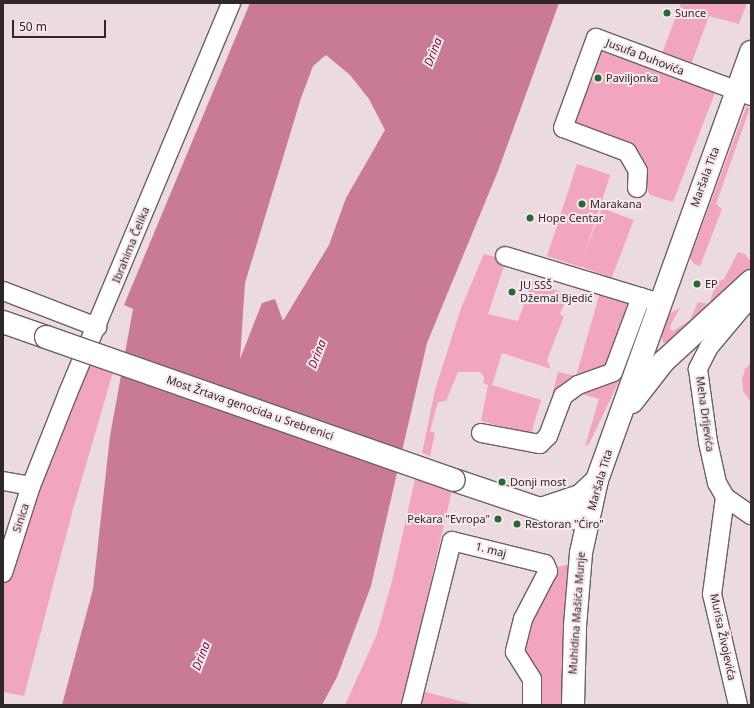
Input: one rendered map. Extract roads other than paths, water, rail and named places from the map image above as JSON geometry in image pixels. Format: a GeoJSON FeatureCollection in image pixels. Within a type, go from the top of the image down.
{"type":"FeatureCollection","features":[{"type":"Feature","properties":{"kind":"main road","name":"Maršala Tita"},"geometry":{"type":"LineString","coordinates":[[588,521],[597,480],[647,337],[650,300],[744,94],[751,52]]}},
{"type":"Feature","properties":{"kind":"main road"},"geometry":{"type":"LineString","coordinates":[[618,420],[654,372],[684,342],[751,281]]}},
{"type":"Feature","properties":{"kind":"main road","name":"Most Žrtava genocida u Srebrenici"},"geometry":{"type":"LineString","coordinates":[[3,322],[548,512],[588,521]]}},
{"type":"Feature","properties":{"kind":"main road"},"geometry":{"type":"LineString","coordinates":[[647,337],[653,347],[662,351],[684,342]]}},
{"type":"Feature","properties":{"kind":"main road"},"geometry":{"type":"LineString","coordinates":[[581,553],[548,512],[580,496],[597,480]]}},
{"type":"Feature","properties":{"kind":"main road","name":"Muhidina Mašića Munje"},"geometry":{"type":"LineString","coordinates":[[573,705],[575,626],[581,553],[588,521]]}},
{"type":"Feature","properties":{"kind":"street","name":"Ibrahima Čelika"},"geometry":{"type":"LineString","coordinates":[[32,486],[82,360],[231,3]]}},
{"type":"Feature","properties":{"kind":"street","name":"Jusufa Duhovića"},"geometry":{"type":"LineString","coordinates":[[637,188],[638,171],[627,152],[563,128],[596,38],[744,94]]}},
{"type":"Feature","properties":{"kind":"street"},"geometry":{"type":"LineString","coordinates":[[505,256],[650,300]]}},
{"type":"Feature","properties":{"kind":"street"},"geometry":{"type":"LineString","coordinates":[[3,291],[97,327]]}},
{"type":"Feature","properties":{"kind":"street","name":"Meha Drljevića"},"geometry":{"type":"LineString","coordinates":[[725,497],[716,483],[712,467],[698,369],[709,347],[751,298]]}},
{"type":"Feature","properties":{"kind":"street","name":"Maršala Tita"},"geometry":{"type":"LineString","coordinates":[[481,433],[540,444],[548,436],[562,396],[578,385],[613,372],[650,300]]}},
{"type":"Feature","properties":{"kind":"street"},"geometry":{"type":"LineString","coordinates":[[62,314],[72,326],[82,360]]}},
{"type":"Feature","properties":{"kind":"street"},"geometry":{"type":"LineString","coordinates":[[3,481],[32,486]]}},
{"type":"Feature","properties":{"kind":"street","name":"Sinica"},"geometry":{"type":"LineString","coordinates":[[3,573],[32,486]]}},
{"type":"Feature","properties":{"kind":"street"},"geometry":{"type":"LineString","coordinates":[[725,497],[751,514]]}},
{"type":"Feature","properties":{"kind":"street","name":"Murisa Živojevića"},"geometry":{"type":"LineString","coordinates":[[725,497],[712,594],[738,705]]}},
{"type":"Feature","properties":{"kind":"street","name":"1. maj"},"geometry":{"type":"LineString","coordinates":[[411,705],[452,541],[545,564],[548,571],[524,620],[515,652],[532,679],[532,705]]}},
{"type":"Feature","properties":{"kind":"water","name":"Drina"},"geometry":{"type":"Polygon","coordinates":[[[250,3],[559,3],[498,171],[427,343],[371,586],[337,677],[322,705],[62,705],[93,589],[110,436],[133,309],[124,305],[250,3]],[[326,55],[313,66],[301,98],[245,283],[240,359],[262,303],[275,299],[283,321],[329,245],[346,198],[385,130],[369,99],[350,75],[326,55]]]}},
{"type":"Feature","properties":{"kind":"place","name":"Sunce"},"geometry":{"type":"Point","coordinates":[667,13]}},
{"type":"Feature","properties":{"kind":"place","name":"Paviljonka"},"geometry":{"type":"Point","coordinates":[598,78]}},
{"type":"Feature","properties":{"kind":"place","name":"Marakana"},"geometry":{"type":"Point","coordinates":[582,204]}},
{"type":"Feature","properties":{"kind":"place","name":"Hope Centar"},"geometry":{"type":"Point","coordinates":[530,218]}},
{"type":"Feature","properties":{"kind":"place","name":"EP"},"geometry":{"type":"Point","coordinates":[697,284]}},
{"type":"Feature","properties":{"kind":"place","name":"JU SSŠ Džemal Bjedić"},"geometry":{"type":"Point","coordinates":[512,292]}},
{"type":"Feature","properties":{"kind":"place","name":"Donji most"},"geometry":{"type":"Point","coordinates":[502,482]}},
{"type":"Feature","properties":{"kind":"place","name":"Pekara \"Evropa\""},"geometry":{"type":"Point","coordinates":[498,519]}},
{"type":"Feature","properties":{"kind":"place","name":"Restoran \"Ćiro\""},"geometry":{"type":"Point","coordinates":[517,524]}}]}
